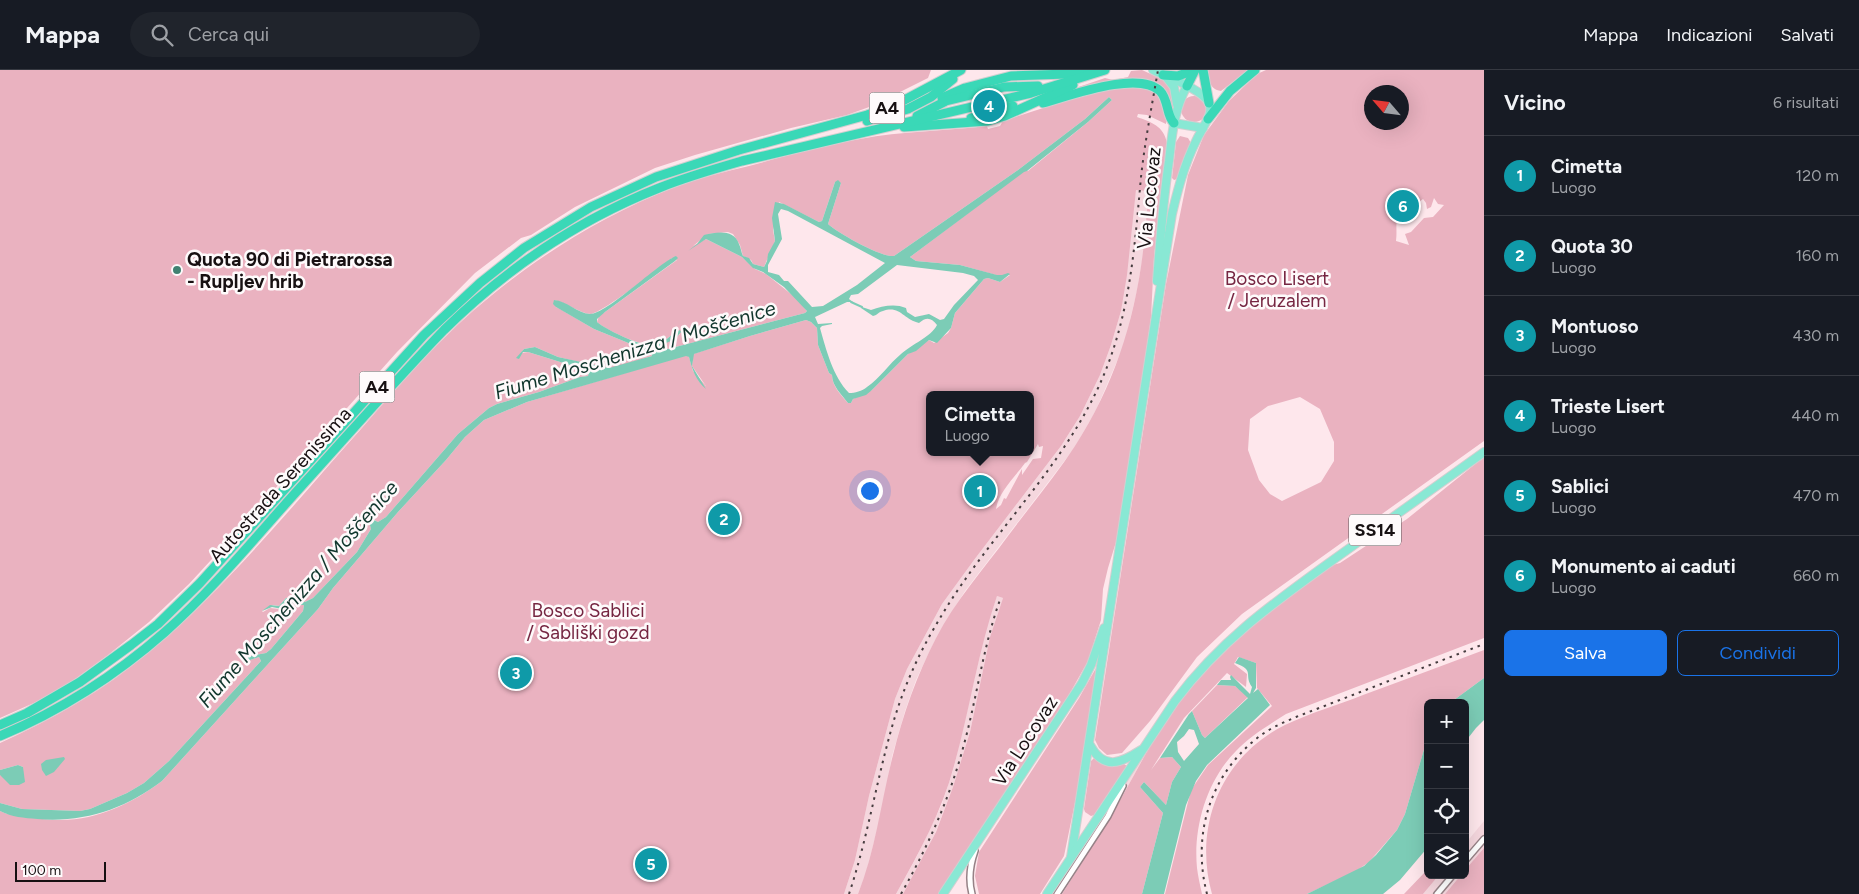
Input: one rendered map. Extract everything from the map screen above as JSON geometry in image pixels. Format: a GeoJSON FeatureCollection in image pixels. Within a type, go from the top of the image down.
{"type":"FeatureCollection","features":[{"type":"Feature","properties":{"kind":"highway"},"geometry":{"type":"LineString","coordinates":[[808,132],[877,109],[954,70]]}},
{"type":"Feature","properties":{"kind":"highway","name":"A4"},"geometry":{"type":"LineString","coordinates":[[808,132],[895,106],[963,70]]}},
{"type":"Feature","properties":{"kind":"highway","name":"A4"},"geometry":{"type":"LineString","coordinates":[[994,80],[1007,73],[1020,70]]}},
{"type":"Feature","properties":{"kind":"highway"},"geometry":{"type":"LineString","coordinates":[[1041,70],[1076,70]]}},
{"type":"Feature","properties":{"kind":"highway","name":"A4"},"geometry":{"type":"LineString","coordinates":[[879,129],[914,115],[946,95],[994,80],[1011,76],[1067,74],[1094,70]]}},
{"type":"Feature","properties":{"kind":"highway","name":"A4"},"geometry":{"type":"LineString","coordinates":[[879,129],[988,121],[1005,116],[1106,70]]}},
{"type":"Feature","properties":{"kind":"highway","name":"A4"},"geometry":{"type":"LineString","coordinates":[[879,129],[1031,93],[1106,70]]}},
{"type":"Feature","properties":{"kind":"highway","name":"A4"},"geometry":{"type":"LineString","coordinates":[[879,129],[970,118],[1003,110],[1106,70]]}},
{"type":"Feature","properties":{"kind":"highway"},"geometry":{"type":"LineString","coordinates":[[1164,75],[1178,76],[1195,70]]}},
{"type":"Feature","properties":{"kind":"highway"},"geometry":{"type":"LineString","coordinates":[[1187,86],[1195,70]]}},
{"type":"Feature","properties":{"kind":"highway"},"geometry":{"type":"LineString","coordinates":[[1203,70],[1209,103]]}},
{"type":"Feature","properties":{"kind":"highway"},"geometry":{"type":"LineString","coordinates":[[1208,118],[1230,91],[1255,70]]}},
{"type":"Feature","properties":{"kind":"highway"},"geometry":{"type":"LineString","coordinates":[[1003,110],[1043,103],[1108,85],[1134,83],[1150,85],[1160,91],[1165,98],[1170,118],[1174,123]]}},
{"type":"Feature","properties":{"kind":"highway","name":"Autostrada Serenissima"},"geometry":{"type":"LineString","coordinates":[[0,736],[31,722],[85,691],[132,659],[165,632],[248,547],[412,363],[444,330],[485,292],[531,257],[597,217],[659,188],[742,161],[879,129]]}},
{"type":"Feature","properties":{"kind":"highway","name":"Autostrada Serenissima"},"geometry":{"type":"LineString","coordinates":[[0,725],[27,713],[80,682],[158,624],[200,583],[424,336],[461,300],[502,265],[557,227],[591,207],[639,185],[705,160],[808,132]]}},
{"type":"Feature","properties":{"kind":"main road"},"geometry":{"type":"LineString","coordinates":[[1153,70],[1201,94],[1209,103]]}},
{"type":"Feature","properties":{"kind":"main road"},"geometry":{"type":"LineString","coordinates":[[1164,75],[1174,87],[1178,108]]}},
{"type":"Feature","properties":{"kind":"main road","name":"Via Locovaz"},"geometry":{"type":"LineString","coordinates":[[1155,316],[1165,190],[1174,123],[1187,86]]}},
{"type":"Feature","properties":{"kind":"main road","name":"Via Locovaz"},"geometry":{"type":"LineString","coordinates":[[1071,857],[1172,214],[1182,175],[1210,112],[1209,103]]}},
{"type":"Feature","properties":{"kind":"main road"},"geometry":{"type":"LineString","coordinates":[[1174,123],[1203,128]]}},
{"type":"Feature","properties":{"kind":"main road","name":"SS14"},"geometry":{"type":"LineString","coordinates":[[1047,894],[1187,685],[1234,635],[1266,608],[1484,452]]}},
{"type":"Feature","properties":{"kind":"main road","name":"Via Locovaz"},"geometry":{"type":"LineString","coordinates":[[943,894],[1082,683],[1098,647],[1112,595]]}},
{"type":"Feature","properties":{"kind":"main road"},"geometry":{"type":"LineString","coordinates":[[1090,745],[1099,757],[1104,761],[1110,762],[1126,760],[1144,747]]}},
{"type":"Feature","properties":{"kind":"street"},"geometry":{"type":"LineString","coordinates":[[1057,894],[1108,816],[1131,768]]}},
{"type":"Feature","properties":{"kind":"street"},"geometry":{"type":"LineString","coordinates":[[1469,856],[1484,838]]}},
{"type":"Feature","properties":{"kind":"street"},"geometry":{"type":"LineString","coordinates":[[972,894],[969,871],[977,845]]}},
{"type":"Feature","properties":{"kind":"street"},"geometry":{"type":"LineString","coordinates":[[1437,894],[1450,879]]}},
{"type":"Feature","properties":{"kind":"shaded area"},"geometry":{"type":"Polygon","coordinates":[[[1109,97],[1112,100],[1027,171],[910,257],[916,261],[960,265],[997,275],[1010,274],[1000,282],[988,278],[984,279],[955,313],[951,328],[937,343],[929,340],[916,351],[908,354],[866,395],[853,399],[851,403],[848,403],[840,394],[835,387],[832,375],[829,373],[818,345],[817,328],[806,320],[694,354],[692,366],[706,389],[697,379],[693,370],[689,357],[686,356],[527,402],[484,420],[465,437],[398,512],[333,588],[318,609],[162,781],[148,791],[119,806],[103,812],[71,819],[23,818],[0,811],[0,803],[22,809],[80,811],[90,809],[127,793],[144,783],[169,761],[261,661],[259,657],[244,662],[240,658],[266,653],[271,649],[303,611],[304,605],[296,605],[289,600],[282,609],[272,607],[262,611],[270,605],[279,606],[286,598],[305,602],[313,598],[357,552],[371,529],[368,517],[378,522],[386,517],[458,434],[489,408],[580,377],[588,376],[589,372],[586,370],[528,352],[523,352],[519,359],[516,358],[524,349],[535,347],[558,357],[609,368],[652,356],[648,351],[594,329],[556,307],[553,304],[554,300],[563,302],[585,313],[598,312],[676,256],[678,258],[675,261],[605,312],[597,319],[597,322],[625,338],[650,345],[659,344],[680,330],[681,332],[675,339],[664,344],[663,347],[668,349],[805,313],[807,311],[784,287],[763,272],[753,268],[742,257],[706,239],[688,251],[704,235],[714,233],[729,234],[737,239],[743,256],[749,258],[753,264],[764,267],[775,241],[772,218],[775,202],[784,204],[819,222],[822,221],[835,182],[838,180],[841,183],[828,224],[850,239],[870,249],[888,256],[894,256],[1018,170],[1085,119],[1109,97]],[[781,209],[778,214],[782,239],[768,265],[768,272],[779,275],[784,281],[788,281],[812,307],[823,306],[857,285],[885,263],[788,211],[781,209]],[[897,265],[858,294],[851,295],[849,299],[853,302],[847,302],[815,317],[818,324],[832,323],[820,328],[834,371],[849,393],[861,391],[872,383],[905,350],[926,337],[937,325],[933,320],[928,319],[919,323],[894,310],[881,311],[873,316],[862,307],[871,310],[893,305],[906,308],[907,312],[915,317],[929,314],[940,320],[944,319],[954,305],[978,280],[974,276],[963,273],[897,265]]]}},
{"type":"Feature","properties":{"kind":"shaded area"},"geometry":{"type":"Polygon","coordinates":[[[1136,189],[1148,191],[1148,199],[1143,255],[1137,291],[1124,345],[1096,410],[1075,447],[965,591],[937,636],[916,680],[905,711],[892,756],[883,807],[866,873],[858,894],[844,894],[855,860],[869,796],[895,699],[907,669],[942,604],[1061,446],[1080,416],[1100,375],[1121,311],[1136,189]]]}},
{"type":"Feature","properties":{"kind":"shaded area"},"geometry":{"type":"Polygon","coordinates":[[[997,596],[1003,598],[990,637],[970,732],[953,787],[921,863],[903,894],[896,894],[942,804],[954,767],[987,625],[997,596]]]}},
{"type":"Feature","properties":{"kind":"shaded area"},"geometry":{"type":"Polygon","coordinates":[[[1239,657],[1256,663],[1256,688],[1253,693],[1258,689],[1270,705],[1207,765],[1196,781],[1186,805],[1164,894],[1142,894],[1163,813],[1140,787],[1144,782],[1166,805],[1172,782],[1181,767],[1172,757],[1160,758],[1189,714],[1192,711],[1205,738],[1248,698],[1235,686],[1217,685],[1221,680],[1231,680],[1231,675],[1250,694],[1252,687],[1247,671],[1235,663],[1239,657]],[[1189,729],[1177,742],[1178,752],[1184,761],[1199,744],[1194,730],[1189,729]]]}},
{"type":"Feature","properties":{"kind":"shaded area"},"geometry":{"type":"Polygon","coordinates":[[[1484,678],[1484,720],[1469,737],[1469,699],[1455,699],[1484,678]]]}},
{"type":"Feature","properties":{"kind":"shaded area"},"geometry":{"type":"Polygon","coordinates":[[[1150,746],[1112,815],[1062,894],[1053,894],[1150,746]]]}},
{"type":"Feature","properties":{"kind":"shaded area"},"geometry":{"type":"Polygon","coordinates":[[[1424,750],[1424,852],[1400,880],[1383,894],[1307,894],[1364,866],[1397,830],[1405,814],[1424,750]]]}},
{"type":"Feature","properties":{"kind":"shaded area"},"geometry":{"type":"Polygon","coordinates":[[[64,757],[65,759],[54,772],[46,776],[41,764],[46,760],[64,757]]]}},
{"type":"Feature","properties":{"kind":"shaded area"},"geometry":{"type":"Polygon","coordinates":[[[18,765],[23,767],[25,782],[19,785],[10,785],[0,775],[0,770],[18,765]]]}},
{"type":"Feature","properties":{"kind":"shaded area"},"geometry":{"type":"Polygon","coordinates":[[[1484,821],[1484,848],[1469,865],[1469,839],[1484,821]]]}},
{"type":"Feature","properties":{"kind":"shaded area"},"geometry":{"type":"Polygon","coordinates":[[[1436,879],[1458,879],[1445,894],[1423,894],[1436,879]]]}},
{"type":"Feature","properties":{"kind":"green space"},"geometry":{"type":"Polygon","coordinates":[[[0,70],[931,70],[928,78],[872,106],[847,115],[791,128],[655,168],[575,207],[531,235],[521,238],[475,273],[397,352],[223,547],[189,584],[149,622],[71,682],[36,702],[0,718],[0,70]]]}},
{"type":"Feature","properties":{"kind":"green space"},"geometry":{"type":"Polygon","coordinates":[[[1142,70],[1166,81],[1172,93],[1174,113],[1172,113],[1170,99],[1146,81],[1052,96],[1105,78],[1113,80],[1128,77],[1131,71],[1142,70]]]}},
{"type":"Feature","properties":{"kind":"green space"},"geometry":{"type":"Polygon","coordinates":[[[1207,70],[1248,70],[1221,91],[1212,86],[1207,70]]]}},
{"type":"Feature","properties":{"kind":"green space","name":"Bosco Lisert / Jeruzalem"},"geometry":{"type":"Polygon","coordinates":[[[1266,70],[1484,70],[1484,441],[1242,614],[1197,657],[1150,721],[1122,753],[1107,755],[1099,748],[1095,740],[1166,284],[1188,175],[1204,135],[1229,101],[1257,74],[1266,70]],[[1434,198],[1431,207],[1427,209],[1423,199],[1415,205],[1420,207],[1416,211],[1407,209],[1399,216],[1397,219],[1396,241],[1409,245],[1405,234],[1411,232],[1424,218],[1433,217],[1444,205],[1438,204],[1434,198]],[[1300,397],[1268,406],[1250,419],[1248,450],[1259,480],[1270,494],[1282,501],[1321,482],[1334,461],[1334,442],[1320,409],[1300,397]]]}},
{"type":"Feature","properties":{"kind":"green space","name":"Bosco Sablici / Sabliški gozd"},"geometry":{"type":"Polygon","coordinates":[[[1131,86],[1147,89],[1159,96],[1165,107],[1166,115],[1166,124],[1147,115],[1138,114],[1137,117],[1156,125],[1163,132],[1167,143],[1154,257],[1151,318],[1120,529],[1103,589],[1101,620],[1088,661],[1070,693],[939,894],[903,894],[936,832],[953,787],[970,732],[990,637],[1003,598],[997,596],[990,617],[954,766],[943,799],[929,831],[896,894],[858,894],[874,842],[901,725],[923,666],[944,624],[970,586],[1067,458],[1103,396],[1123,344],[1137,290],[1142,262],[1148,191],[1136,190],[1127,275],[1121,311],[1100,375],[1080,416],[1061,446],[942,604],[907,669],[895,699],[869,796],[855,860],[844,894],[0,894],[0,811],[7,814],[39,819],[72,820],[113,809],[139,797],[162,781],[318,609],[333,588],[398,512],[465,437],[484,420],[527,402],[686,355],[689,357],[693,371],[706,386],[692,366],[693,354],[806,320],[817,328],[818,345],[829,373],[832,375],[835,387],[848,403],[851,403],[853,399],[872,390],[908,354],[929,340],[934,343],[948,333],[955,313],[984,279],[988,278],[1000,282],[1010,275],[996,275],[960,265],[916,261],[910,257],[1024,171],[1028,171],[1112,100],[1109,97],[1085,119],[1018,170],[894,256],[888,256],[870,249],[850,239],[828,224],[841,183],[835,182],[822,221],[819,222],[779,202],[773,230],[775,241],[764,267],[753,264],[751,260],[743,256],[740,245],[733,234],[728,232],[708,234],[693,246],[706,239],[742,257],[755,269],[766,274],[796,298],[807,311],[805,313],[668,349],[663,347],[664,344],[680,334],[675,333],[658,344],[649,345],[624,337],[597,322],[599,316],[677,260],[672,258],[597,312],[591,314],[582,312],[554,300],[556,307],[594,329],[648,351],[652,356],[617,367],[606,368],[558,357],[535,347],[524,349],[521,353],[528,352],[586,370],[589,372],[588,376],[580,377],[489,408],[458,434],[386,517],[378,522],[369,517],[371,529],[357,552],[313,598],[305,602],[286,598],[279,606],[273,605],[262,611],[270,608],[279,609],[289,600],[304,605],[303,611],[271,649],[266,653],[240,658],[244,662],[259,657],[261,661],[169,761],[144,783],[127,793],[90,809],[80,811],[22,809],[0,803],[0,775],[3,776],[23,767],[18,765],[0,770],[0,743],[78,703],[132,666],[178,627],[259,544],[440,342],[474,310],[534,263],[601,221],[649,198],[701,178],[860,139],[892,134],[987,126],[988,129],[1000,126],[1003,121],[1114,87],[1131,86]]]}},
{"type":"Feature","properties":{"kind":"green space"},"geometry":{"type":"Polygon","coordinates":[[[1194,96],[1203,100],[1207,109],[1203,118],[1194,122],[1185,118],[1181,109],[1185,100],[1194,96]]]}},
{"type":"Feature","properties":{"kind":"green space"},"geometry":{"type":"Polygon","coordinates":[[[1180,136],[1188,138],[1191,143],[1177,179],[1174,180],[1172,178],[1176,142],[1180,136]]]}},
{"type":"Feature","properties":{"kind":"green space"},"geometry":{"type":"Polygon","coordinates":[[[1484,457],[1484,638],[1286,714],[1247,740],[1217,776],[1204,805],[1197,836],[1196,852],[1202,894],[1165,894],[1191,790],[1208,765],[1272,706],[1257,688],[1256,663],[1238,657],[1234,664],[1247,674],[1246,687],[1227,673],[1184,718],[1151,770],[1160,758],[1172,757],[1181,767],[1172,782],[1166,805],[1144,782],[1140,787],[1163,813],[1142,894],[1062,894],[1112,815],[1150,746],[1184,695],[1227,645],[1329,566],[1340,563],[1407,519],[1484,457]]]}},
{"type":"Feature","properties":{"kind":"green space"},"geometry":{"type":"Polygon","coordinates":[[[1484,650],[1484,678],[1455,699],[1424,699],[1424,750],[1405,814],[1397,830],[1369,862],[1356,871],[1307,894],[1212,894],[1207,869],[1206,843],[1210,819],[1217,796],[1229,775],[1244,755],[1263,739],[1285,725],[1484,650]]]}},
{"type":"Feature","properties":{"kind":"green space"},"geometry":{"type":"Polygon","coordinates":[[[1096,668],[1086,749],[1064,856],[1040,894],[979,894],[975,876],[979,852],[1079,698],[1096,668]]]}},
{"type":"Feature","properties":{"kind":"green space"},"geometry":{"type":"Polygon","coordinates":[[[1217,685],[1235,686],[1248,697],[1205,738],[1192,711],[1217,685]]]}},
{"type":"Feature","properties":{"kind":"green space"},"geometry":{"type":"Polygon","coordinates":[[[1094,758],[1107,765],[1124,764],[1127,766],[1094,815],[1091,816],[1084,809],[1091,761],[1094,758]]]}},
{"type":"Feature","properties":{"kind":"green space"},"geometry":{"type":"Polygon","coordinates":[[[1484,848],[1484,894],[1445,894],[1458,879],[1469,879],[1469,865],[1484,848]]]}},
{"type":"Feature","properties":{"kind":"green space"},"geometry":{"type":"Polygon","coordinates":[[[1424,873],[1424,879],[1436,879],[1423,894],[1404,894],[1424,873]]]}},
{"type":"Feature","properties":{"kind":"waterway"},"geometry":{"type":"LineString","coordinates":[[851,302],[862,307]]}},
{"type":"Feature","properties":{"kind":"railway"},"geometry":{"type":"LineString","coordinates":[[849,894],[862,851],[894,720],[917,660],[929,636],[956,592],[1050,468],[1071,436],[1091,403],[1107,367],[1122,320],[1127,297],[1143,164],[1158,70]]}},
{"type":"Feature","properties":{"kind":"railway"},"geometry":{"type":"LineString","coordinates":[[901,894],[920,859],[951,786],[968,729],[989,634],[1001,597]]}},
{"type":"Feature","properties":{"kind":"railway"},"geometry":{"type":"LineString","coordinates":[[1207,894],[1202,851],[1208,809],[1226,771],[1256,739],[1270,729],[1296,717],[1484,644]]}},
{"type":"Feature","properties":{"kind":"place","name":"Trieste Lisert"},"geometry":{"type":"Point","coordinates":[989,106]}},
{"type":"Feature","properties":{"kind":"place","name":"Monumento ai caduti"},"geometry":{"type":"Point","coordinates":[1403,206]}},
{"type":"Feature","properties":{"kind":"place","name":"Quota 90 di Pietrarossa - Rupljev hrib"},"geometry":{"type":"Point","coordinates":[177,270]}},
{"type":"Feature","properties":{"kind":"place","name":"Cimetta"},"geometry":{"type":"Point","coordinates":[980,491]}},
{"type":"Feature","properties":{"kind":"place","name":"Quota 30"},"geometry":{"type":"Point","coordinates":[724,519]}},
{"type":"Feature","properties":{"kind":"place","name":"Montuoso"},"geometry":{"type":"Point","coordinates":[516,673]}},
{"type":"Feature","properties":{"kind":"place","name":"Sablici"},"geometry":{"type":"Point","coordinates":[651,864]}},
{"type":"Feature","properties":{"kind":"water label","name":"Fiume Moschenizza / Moščenice"},"geometry":{"type":"Point","coordinates":[635,350]}},
{"type":"Feature","properties":{"kind":"water label","name":"Fiume Moschenizza / Moščenice"},"geometry":{"type":"Point","coordinates":[298,594]}}]}
